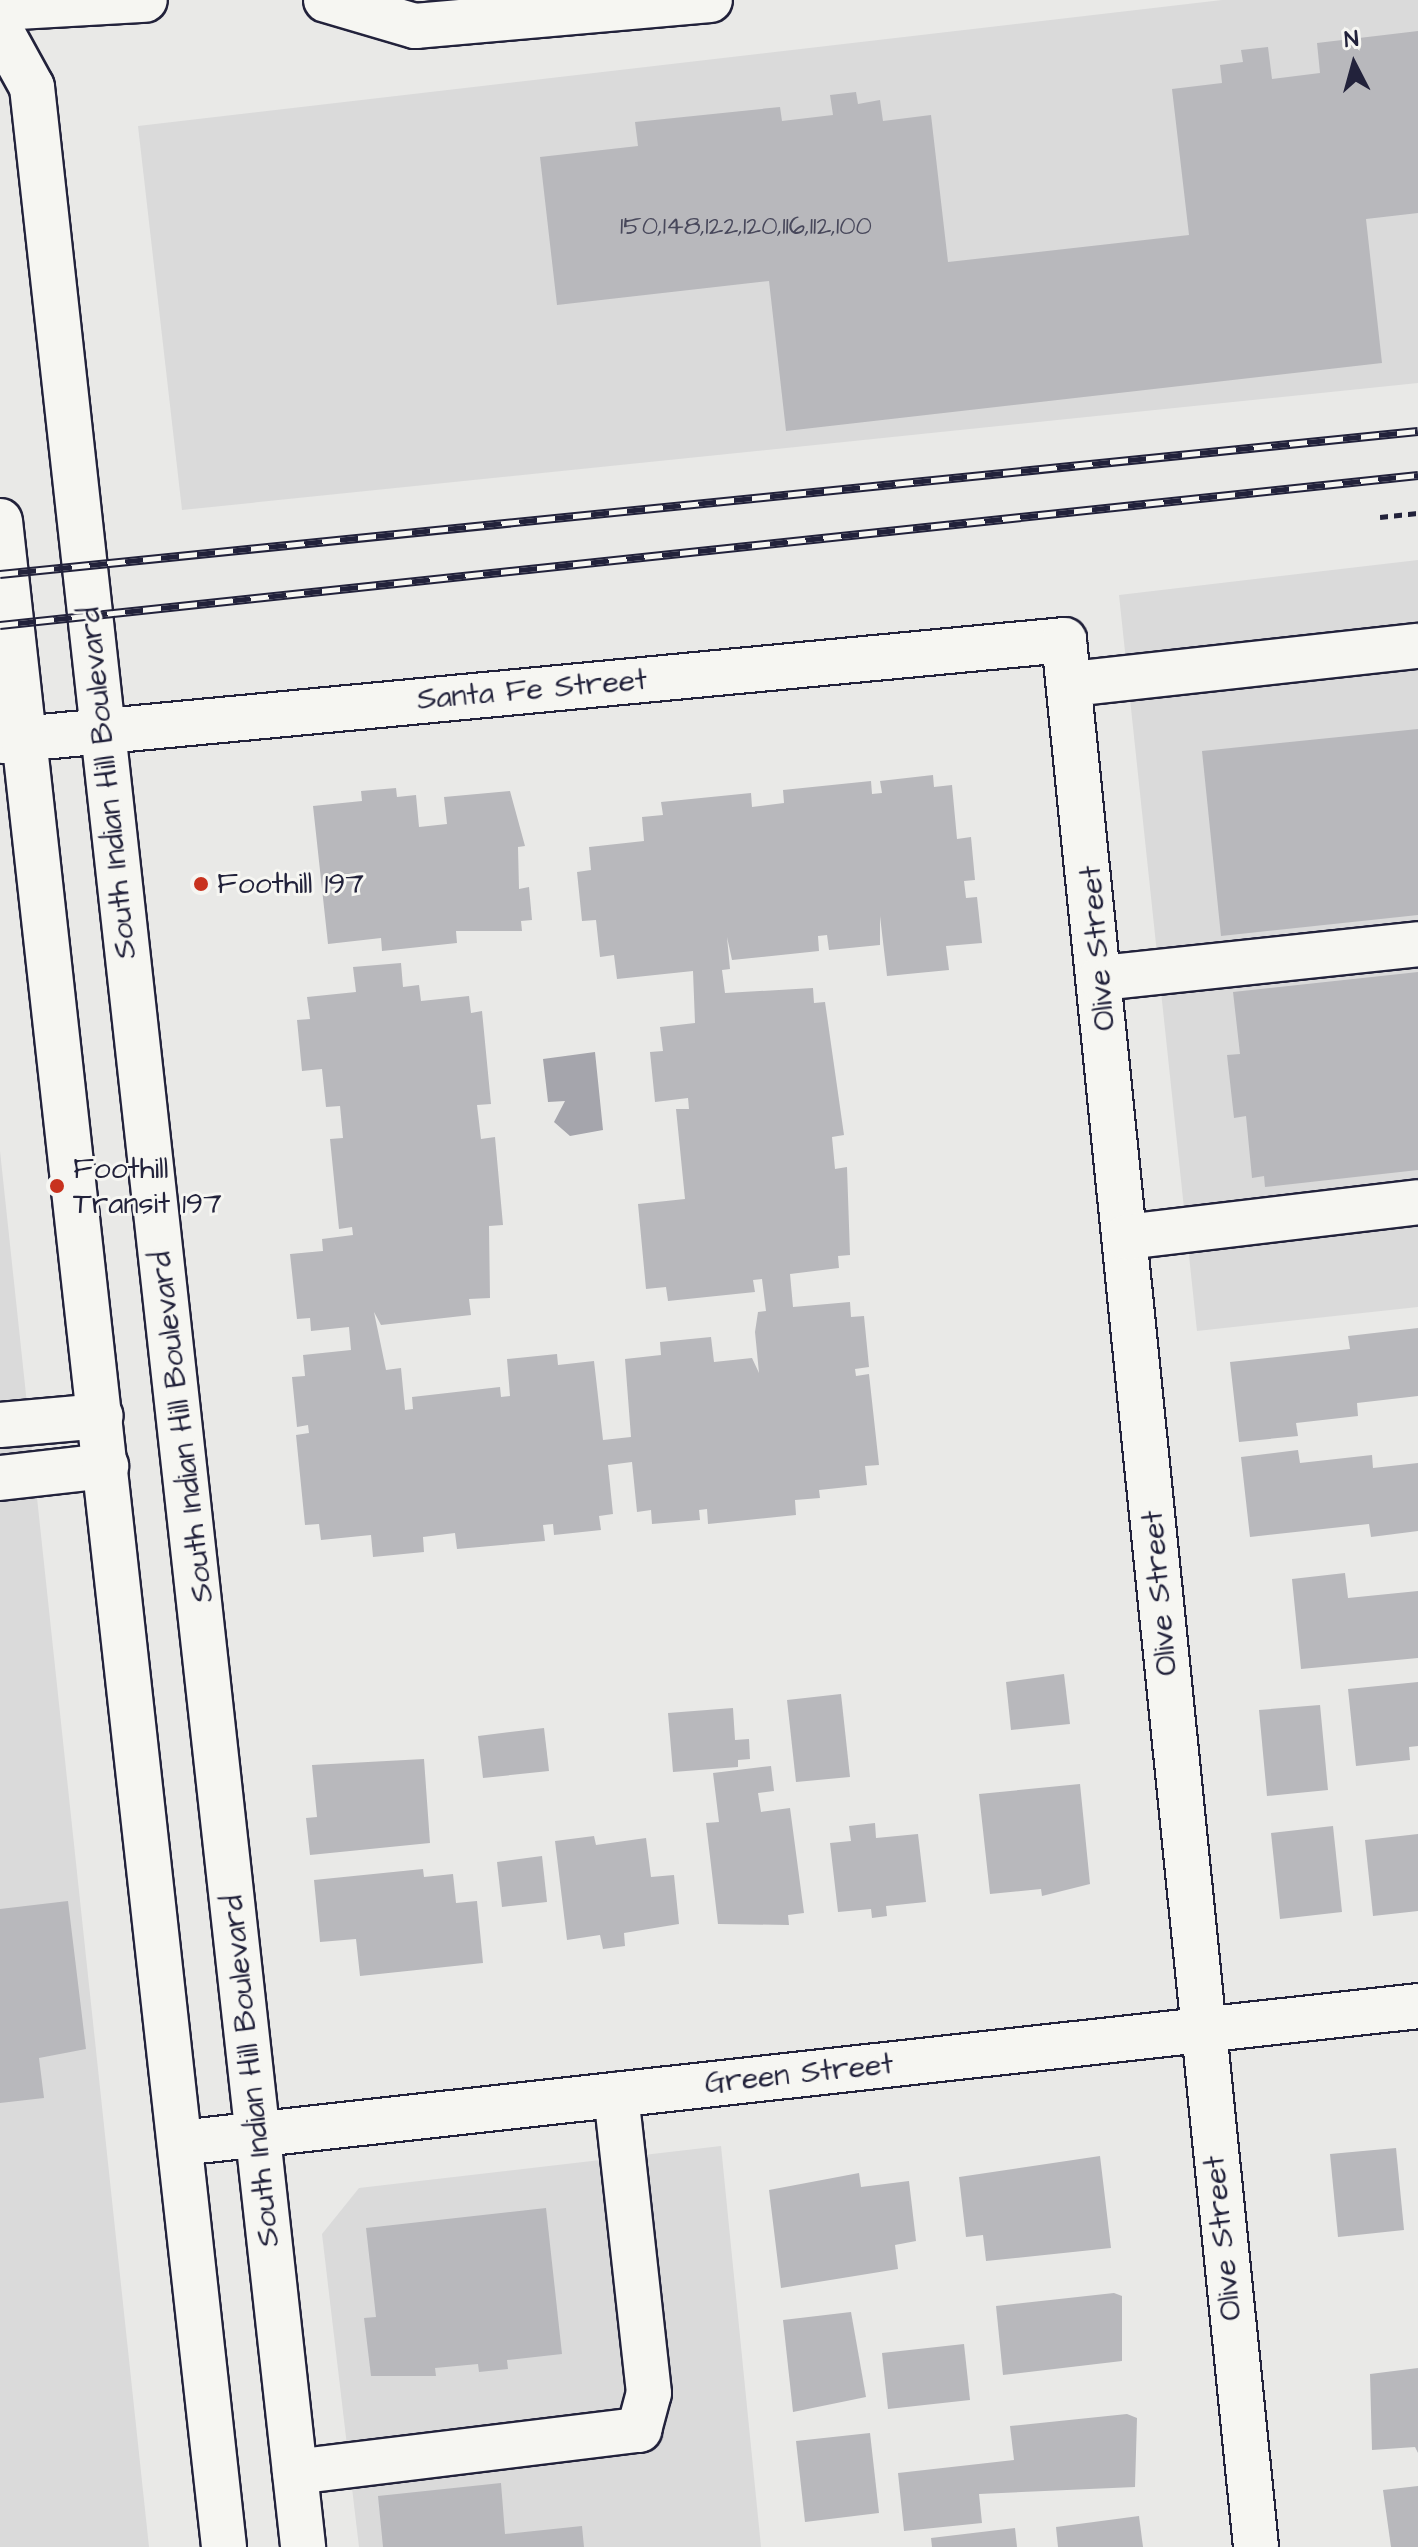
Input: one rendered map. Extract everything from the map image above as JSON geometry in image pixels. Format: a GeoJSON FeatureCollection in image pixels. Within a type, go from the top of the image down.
{"type":"FeatureCollection","features":[{"type":"Feature","properties":{"kind":"street"},"geometry":{"type":"LineString","coordinates":[[0,8],[145,0]]}},
{"type":"Feature","properties":{"kind":"street"},"geometry":{"type":"LineString","coordinates":[[326,0],[415,26],[710,0]]}},
{"type":"Feature","properties":{"kind":"street","name":"South Indian Hill Boulevard"},"geometry":{"type":"LineString","coordinates":[[0,29],[32,87],[303,2547]]}},
{"type":"Feature","properties":{"kind":"street"},"geometry":{"type":"LineString","coordinates":[[0,521],[11,740],[101,1416],[224,2547]]}},
{"type":"Feature","properties":{"kind":"street","name":"Santa Fe Street"},"geometry":{"type":"LineString","coordinates":[[11,740],[1064,640]]}},
{"type":"Feature","properties":{"kind":"street","name":"Olive Street"},"geometry":{"type":"LineString","coordinates":[[1064,640],[1072,684],[1201,2029],[1256,2547]]}},
{"type":"Feature","properties":{"kind":"street"},"geometry":{"type":"LineString","coordinates":[[1072,684],[1418,646]]}},
{"type":"Feature","properties":{"kind":"street"},"geometry":{"type":"LineString","coordinates":[[1101,978],[1418,944]]}},
{"type":"Feature","properties":{"kind":"street"},"geometry":{"type":"LineString","coordinates":[[1126,1237],[1418,1202]]}},
{"type":"Feature","properties":{"kind":"street"},"geometry":{"type":"LineString","coordinates":[[0,1425],[101,1416]]}},
{"type":"Feature","properties":{"kind":"street"},"geometry":{"type":"LineString","coordinates":[[0,1478],[106,1466]]}},
{"type":"Feature","properties":{"kind":"street","name":"Green Street"},"geometry":{"type":"LineString","coordinates":[[180,2143],[1418,2006]]}},
{"type":"Feature","properties":{"kind":"street"},"geometry":{"type":"LineString","coordinates":[[295,2472],[639,2430],[649,2393],[616,2095]]}},
{"type":"Feature","properties":{"kind":"path"},"geometry":{"type":"LineString","coordinates":[[1380,517],[1418,513]]}},
{"type":"Feature","properties":{"kind":"shaded area"},"geometry":{"type":"Polygon","coordinates":[[[1222,0],[1418,0],[1418,383],[182,510],[138,126],[1222,0]]]}},
{"type":"Feature","properties":{"kind":"shaded area"},"geometry":{"type":"Polygon","coordinates":[[[1418,560],[1418,1307],[1197,1331],[1119,595],[1418,560]]]}},
{"type":"Feature","properties":{"kind":"shaded area"},"geometry":{"type":"Polygon","coordinates":[[[595,1052],[603,1130],[570,1136],[554,1122],[565,1101],[548,1102],[543,1059],[595,1052]]]}},
{"type":"Feature","properties":{"kind":"shaded area"},"geometry":{"type":"Polygon","coordinates":[[[0,1151],[149,2547],[0,2547],[0,1151]]]}},
{"type":"Feature","properties":{"kind":"shaded area"},"geometry":{"type":"Polygon","coordinates":[[[721,2146],[761,2547],[359,2547],[322,2234],[359,2188],[721,2146]]]}},
{"type":"Feature","properties":{"kind":"building"},"geometry":{"type":"Polygon","coordinates":[[[1418,31],[1418,213],[1366,219],[1382,363],[786,431],[769,281],[557,305],[540,157],[638,146],[635,122],[780,107],[782,121],[833,115],[830,95],[856,92],[858,104],[880,100],[883,121],[931,115],[948,262],[1189,235],[1172,89],[1222,83],[1220,65],[1243,62],[1241,50],[1268,47],[1272,79],[1320,73],[1317,43],[1418,31]]]}},
{"type":"Feature","properties":{"kind":"building"},"geometry":{"type":"Polygon","coordinates":[[[1418,729],[1418,915],[1221,936],[1202,751],[1418,729]]]}},
{"type":"Feature","properties":{"kind":"building"},"geometry":{"type":"Polygon","coordinates":[[[933,775],[934,787],[952,785],[957,839],[971,837],[975,880],[964,881],[966,898],[977,897],[982,943],[946,946],[949,970],[887,976],[880,916],[880,945],[829,950],[827,935],[818,936],[819,951],[732,960],[727,937],[730,969],[722,970],[725,993],[813,988],[814,1003],[825,1002],[844,1135],[832,1137],[835,1169],[847,1167],[850,1255],[838,1256],[839,1268],[790,1274],[793,1307],[850,1302],[851,1317],[864,1316],[869,1367],[855,1369],[856,1376],[869,1374],[879,1465],[865,1466],[867,1485],[819,1490],[820,1498],[795,1500],[796,1515],[708,1524],[707,1509],[699,1510],[700,1520],[652,1524],[651,1510],[637,1512],[632,1462],[608,1465],[613,1514],[599,1516],[601,1530],[554,1535],[553,1524],[543,1525],[545,1541],[457,1549],[455,1533],[423,1537],[424,1552],[373,1557],[371,1535],[321,1540],[319,1524],[305,1525],[296,1435],[309,1433],[308,1425],[297,1427],[292,1377],[305,1376],[303,1355],[351,1350],[349,1327],[311,1331],[310,1318],[297,1319],[290,1254],[323,1251],[322,1239],[353,1235],[352,1227],[339,1229],[330,1139],[343,1138],[340,1106],[326,1107],[322,1069],[302,1071],[297,1020],[310,1019],[307,997],[356,992],[353,967],[401,963],[403,987],[419,985],[421,1001],[469,996],[471,1013],[482,1011],[491,1104],[477,1105],[481,1139],[495,1137],[503,1225],[489,1226],[490,1298],[469,1299],[471,1315],[381,1325],[374,1312],[386,1370],[401,1368],[405,1410],[413,1409],[412,1397],[500,1387],[501,1397],[510,1396],[507,1359],[557,1354],[558,1365],[594,1361],[603,1440],[631,1437],[625,1359],[661,1355],[660,1342],[711,1337],[714,1362],[752,1358],[759,1373],[755,1332],[758,1312],[766,1311],[762,1279],[753,1280],[755,1292],[668,1301],[666,1287],[646,1289],[638,1204],[685,1199],[676,1109],[689,1109],[688,1098],[655,1102],[650,1052],[663,1051],[660,1027],[695,1023],[693,971],[617,979],[614,955],[600,957],[596,920],[582,921],[577,872],[591,870],[589,847],[644,841],[642,817],[663,815],[661,802],[751,793],[752,807],[784,803],[783,790],[871,781],[872,794],[882,793],[880,781],[933,775]]]}},
{"type":"Feature","properties":{"kind":"building"},"geometry":{"type":"Polygon","coordinates":[[[396,788],[397,797],[416,795],[419,827],[447,824],[444,797],[510,791],[525,846],[518,847],[519,889],[529,887],[532,920],[521,921],[522,931],[456,931],[457,943],[382,951],[381,938],[328,944],[313,806],[362,801],[361,791],[396,788]]]}},
{"type":"Feature","properties":{"kind":"building"},"geometry":{"type":"Polygon","coordinates":[[[1418,972],[1418,1170],[1265,1187],[1264,1176],[1252,1178],[1246,1116],[1234,1118],[1227,1055],[1240,1054],[1233,992],[1418,972]]]}},
{"type":"Feature","properties":{"kind":"building"},"geometry":{"type":"Polygon","coordinates":[[[1418,1328],[1418,1396],[1357,1403],[1358,1416],[1296,1423],[1298,1436],[1239,1442],[1230,1362],[1350,1349],[1348,1336],[1418,1328]]]}},
{"type":"Feature","properties":{"kind":"building"},"geometry":{"type":"Polygon","coordinates":[[[1298,1450],[1300,1463],[1372,1455],[1373,1468],[1418,1463],[1418,1531],[1371,1537],[1369,1524],[1250,1537],[1241,1457],[1298,1450]]]}},
{"type":"Feature","properties":{"kind":"building"},"geometry":{"type":"Polygon","coordinates":[[[1345,1573],[1348,1598],[1418,1591],[1418,1658],[1301,1669],[1292,1579],[1345,1573]]]}},
{"type":"Feature","properties":{"kind":"building"},"geometry":{"type":"Polygon","coordinates":[[[1064,1674],[1070,1724],[1011,1730],[1006,1682],[1064,1674]]]}},
{"type":"Feature","properties":{"kind":"building"},"geometry":{"type":"Polygon","coordinates":[[[1418,1682],[1418,1746],[1409,1747],[1410,1760],[1356,1766],[1348,1689],[1418,1682]]]}},
{"type":"Feature","properties":{"kind":"building"},"geometry":{"type":"Polygon","coordinates":[[[841,1694],[850,1777],[796,1782],[787,1700],[841,1694]]]}},
{"type":"Feature","properties":{"kind":"building"},"geometry":{"type":"Polygon","coordinates":[[[1320,1705],[1328,1790],[1267,1796],[1259,1710],[1320,1705]]]}},
{"type":"Feature","properties":{"kind":"building"},"geometry":{"type":"Polygon","coordinates":[[[733,1708],[735,1740],[749,1739],[750,1759],[738,1760],[738,1767],[673,1772],[668,1713],[733,1708]]]}},
{"type":"Feature","properties":{"kind":"building"},"geometry":{"type":"Polygon","coordinates":[[[544,1728],[549,1771],[483,1778],[478,1736],[544,1728]]]}},
{"type":"Feature","properties":{"kind":"building"},"geometry":{"type":"Polygon","coordinates":[[[424,1759],[430,1843],[310,1855],[306,1818],[317,1817],[312,1765],[424,1759]]]}},
{"type":"Feature","properties":{"kind":"building"},"geometry":{"type":"Polygon","coordinates":[[[771,1766],[774,1791],[758,1793],[761,1812],[790,1808],[804,1913],[788,1915],[789,1925],[718,1924],[706,1823],[719,1822],[713,1773],[771,1766]]]}},
{"type":"Feature","properties":{"kind":"building"},"geometry":{"type":"Polygon","coordinates":[[[1080,1784],[1090,1884],[1042,1896],[1041,1889],[990,1894],[979,1794],[1080,1784]]]}},
{"type":"Feature","properties":{"kind":"building"},"geometry":{"type":"Polygon","coordinates":[[[875,1823],[876,1838],[918,1834],[926,1902],[886,1906],[887,1916],[872,1918],[871,1909],[838,1912],[830,1843],[851,1841],[849,1826],[875,1823]]]}},
{"type":"Feature","properties":{"kind":"building"},"geometry":{"type":"Polygon","coordinates":[[[1333,1826],[1342,1912],[1280,1919],[1271,1833],[1333,1826]]]}},
{"type":"Feature","properties":{"kind":"building"},"geometry":{"type":"Polygon","coordinates":[[[1418,1834],[1418,1911],[1373,1916],[1365,1840],[1418,1834]]]}},
{"type":"Feature","properties":{"kind":"building"},"geometry":{"type":"Polygon","coordinates":[[[594,1836],[596,1845],[646,1838],[651,1877],[674,1875],[679,1924],[624,1933],[625,1946],[603,1949],[600,1935],[567,1940],[555,1841],[594,1836]]]}},
{"type":"Feature","properties":{"kind":"building"},"geometry":{"type":"Polygon","coordinates":[[[542,1856],[547,1902],[502,1907],[497,1862],[542,1856]]]}},
{"type":"Feature","properties":{"kind":"building"},"geometry":{"type":"Polygon","coordinates":[[[423,1869],[424,1877],[453,1874],[456,1903],[477,1901],[483,1963],[360,1976],[356,1939],[320,1942],[314,1880],[423,1869]]]}},
{"type":"Feature","properties":{"kind":"building"},"geometry":{"type":"Polygon","coordinates":[[[68,1901],[86,2049],[39,2058],[44,2098],[0,2103],[0,1909],[68,1901]]]}},
{"type":"Feature","properties":{"kind":"building"},"geometry":{"type":"Polygon","coordinates":[[[1396,2148],[1404,2230],[1338,2237],[1330,2154],[1396,2148]]]}},
{"type":"Feature","properties":{"kind":"building"},"geometry":{"type":"Polygon","coordinates":[[[1100,2156],[1111,2248],[986,2261],[983,2235],[966,2237],[959,2177],[1100,2156]]]}},
{"type":"Feature","properties":{"kind":"building"},"geometry":{"type":"Polygon","coordinates":[[[859,2173],[861,2187],[909,2181],[916,2241],[895,2245],[898,2269],[781,2288],[769,2190],[859,2173]]]}},
{"type":"Feature","properties":{"kind":"building"},"geometry":{"type":"Polygon","coordinates":[[[546,2208],[562,2354],[507,2360],[508,2369],[479,2372],[478,2364],[435,2368],[436,2376],[371,2376],[364,2318],[376,2317],[366,2228],[546,2208]]]}},
{"type":"Feature","properties":{"kind":"building"},"geometry":{"type":"Polygon","coordinates":[[[1114,2293],[1122,2296],[1122,2361],[1003,2375],[996,2306],[1114,2293]]]}},
{"type":"Feature","properties":{"kind":"building"},"geometry":{"type":"Polygon","coordinates":[[[851,2312],[866,2397],[793,2412],[783,2320],[851,2312]]]}},
{"type":"Feature","properties":{"kind":"building"},"geometry":{"type":"Polygon","coordinates":[[[964,2344],[970,2400],[888,2409],[882,2353],[964,2344]]]}},
{"type":"Feature","properties":{"kind":"building"},"geometry":{"type":"Polygon","coordinates":[[[1418,2368],[1418,2453],[1415,2447],[1372,2450],[1370,2374],[1418,2368]]]}},
{"type":"Feature","properties":{"kind":"building"},"geometry":{"type":"Polygon","coordinates":[[[1127,2414],[1137,2418],[1135,2487],[979,2494],[982,2523],[904,2531],[898,2473],[1014,2460],[1010,2426],[1127,2414]]]}},
{"type":"Feature","properties":{"kind":"building"},"geometry":{"type":"Polygon","coordinates":[[[870,2433],[879,2513],[805,2522],[796,2441],[870,2433]]]}},
{"type":"Feature","properties":{"kind":"building"},"geometry":{"type":"Polygon","coordinates":[[[501,2483],[505,2534],[582,2526],[584,2547],[383,2547],[378,2496],[501,2483]]]}},
{"type":"Feature","properties":{"kind":"building"},"geometry":{"type":"Polygon","coordinates":[[[1418,2486],[1418,2547],[1391,2547],[1383,2490],[1418,2486]]]}},
{"type":"Feature","properties":{"kind":"building"},"geometry":{"type":"Polygon","coordinates":[[[1139,2516],[1143,2547],[1058,2547],[1056,2527],[1139,2516]]]}},
{"type":"Feature","properties":{"kind":"building"},"geometry":{"type":"Polygon","coordinates":[[[1015,2528],[1017,2547],[932,2547],[931,2538],[1015,2528]]]}},
{"type":"Feature","properties":{"kind":"railway"},"geometry":{"type":"LineString","coordinates":[[0,574],[1418,431]]}},
{"type":"Feature","properties":{"kind":"railway"},"geometry":{"type":"LineString","coordinates":[[0,625],[1418,475]]}},
{"type":"Feature","properties":{"kind":"place","name":"Foothill 197"},"geometry":{"type":"Point","coordinates":[201,884]}},
{"type":"Feature","properties":{"kind":"place","name":"Foothill Transit 197"},"geometry":{"type":"Point","coordinates":[57,1186]}}]}
